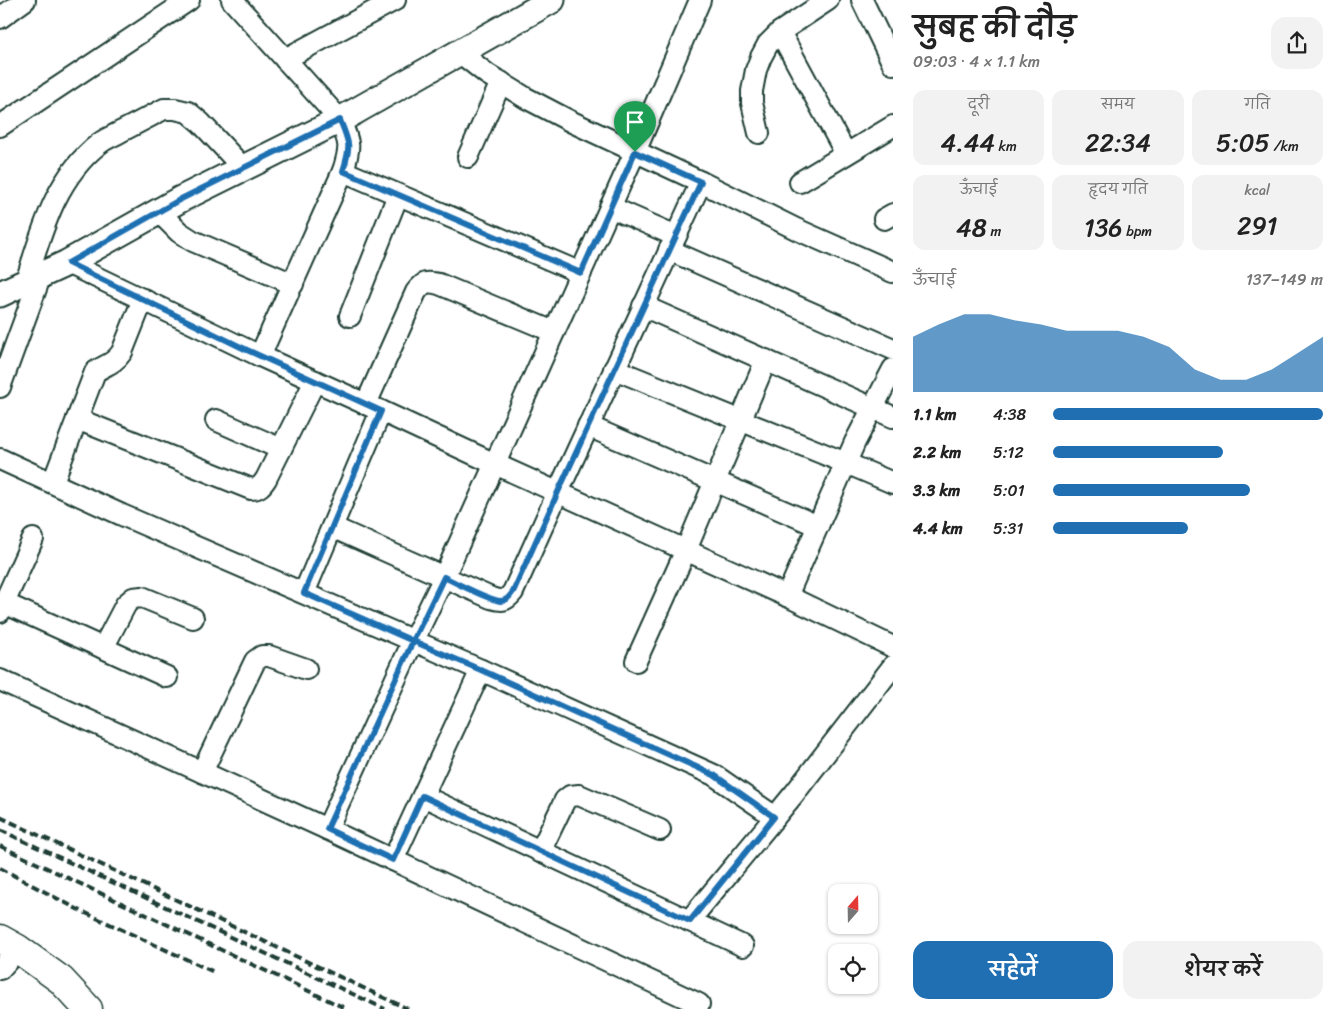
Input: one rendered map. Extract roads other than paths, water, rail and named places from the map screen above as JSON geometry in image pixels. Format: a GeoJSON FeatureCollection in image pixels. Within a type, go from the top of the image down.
{"type":"FeatureCollection","features":[{"type":"Feature","properties":{"kind":"main road"},"geometry":{"type":"LineString","coordinates":[[9,944],[61,980],[88,1009]]}},
{"type":"Feature","properties":{"kind":"street"},"geometry":{"type":"LineString","coordinates":[[0,18],[25,0]]}},
{"type":"Feature","properties":{"kind":"street"},"geometry":{"type":"LineString","coordinates":[[0,126],[189,0]]}},
{"type":"Feature","properties":{"kind":"street"},"geometry":{"type":"LineString","coordinates":[[232,0],[340,120],[349,142],[348,156],[343,171],[260,356]]}},
{"type":"Feature","properties":{"kind":"street"},"geometry":{"type":"LineString","coordinates":[[285,59],[395,0]]}},
{"type":"Feature","properties":{"kind":"street"},"geometry":{"type":"LineString","coordinates":[[0,294],[68,263],[181,199],[340,120],[552,0]]}},
{"type":"Feature","properties":{"kind":"street"},"geometry":{"type":"LineString","coordinates":[[327,829],[444,577],[581,273],[700,0]]}},
{"type":"Feature","properties":{"kind":"street"},"geometry":{"type":"LineString","coordinates":[[759,133],[752,102],[752,91],[761,56],[768,44],[780,32],[828,0]]}},
{"type":"Feature","properties":{"kind":"street"},"geometry":{"type":"LineString","coordinates":[[862,0],[887,35],[893,64]]}},
{"type":"Feature","properties":{"kind":"street"},"geometry":{"type":"LineString","coordinates":[[780,32],[846,154]]}},
{"type":"Feature","properties":{"kind":"street"},"geometry":{"type":"LineString","coordinates":[[459,52],[487,74],[526,98],[572,122],[796,229],[893,272]]}},
{"type":"Feature","properties":{"kind":"street"},"geometry":{"type":"LineString","coordinates":[[468,157],[501,82]]}},
{"type":"Feature","properties":{"kind":"street"},"geometry":{"type":"LineString","coordinates":[[0,387],[33,278],[44,224],[68,177],[83,158],[101,142],[164,109],[175,109],[188,112],[201,122],[243,168]]}},
{"type":"Feature","properties":{"kind":"street"},"geometry":{"type":"LineString","coordinates":[[800,182],[893,126]]}},
{"type":"Feature","properties":{"kind":"street"},"geometry":{"type":"LineString","coordinates":[[343,171],[581,273]]}},
{"type":"Feature","properties":{"kind":"street"},"geometry":{"type":"LineString","coordinates":[[332,528],[491,598],[501,601],[508,598],[513,592],[701,182]]}},
{"type":"Feature","properties":{"kind":"street"},"geometry":{"type":"LineString","coordinates":[[350,316],[398,195]]}},
{"type":"Feature","properties":{"kind":"street"},"geometry":{"type":"LineString","coordinates":[[610,207],[673,243],[893,349]]}},
{"type":"Feature","properties":{"kind":"street"},"geometry":{"type":"LineString","coordinates":[[159,212],[179,232],[193,241],[293,284]]}},
{"type":"Feature","properties":{"kind":"street"},"geometry":{"type":"LineString","coordinates":[[68,263],[260,356],[787,596],[893,647]]}},
{"type":"Feature","properties":{"kind":"street"},"geometry":{"type":"LineString","coordinates":[[304,593],[332,528],[416,292],[422,285],[428,282],[439,284],[554,332]]}},
{"type":"Feature","properties":{"kind":"street"},"geometry":{"type":"LineString","coordinates":[[53,482],[95,372],[102,366],[117,359],[122,352],[143,299]]}},
{"type":"Feature","properties":{"kind":"street"},"geometry":{"type":"LineString","coordinates":[[644,306],[893,417]]}},
{"type":"Feature","properties":{"kind":"street"},"geometry":{"type":"LineString","coordinates":[[636,661],[686,550],[766,360]]}},
{"type":"Feature","properties":{"kind":"street"},"geometry":{"type":"LineString","coordinates":[[614,369],[893,483]]}},
{"type":"Feature","properties":{"kind":"street"},"geometry":{"type":"LineString","coordinates":[[787,596],[846,463],[893,369]]}},
{"type":"Feature","properties":{"kind":"street"},"geometry":{"type":"LineString","coordinates":[[77,419],[251,489],[257,489],[262,485],[315,381]]}},
{"type":"Feature","properties":{"kind":"street"},"geometry":{"type":"LineString","coordinates":[[216,420],[281,449]]}},
{"type":"Feature","properties":{"kind":"street"},"geometry":{"type":"LineString","coordinates":[[588,426],[818,526]]}},
{"type":"Feature","properties":{"kind":"street"},"geometry":{"type":"LineString","coordinates":[[0,458],[122,515],[481,670],[714,775],[774,817]]}},
{"type":"Feature","properties":{"kind":"street"},"geometry":{"type":"LineString","coordinates":[[33,539],[2,607],[104,648],[167,677]]}},
{"type":"Feature","properties":{"kind":"street"},"geometry":{"type":"LineString","coordinates":[[104,648],[126,604],[133,598],[142,597],[193,618]]}},
{"type":"Feature","properties":{"kind":"street"},"geometry":{"type":"LineString","coordinates":[[202,772],[255,661],[262,656],[269,656],[306,669]]}},
{"type":"Feature","properties":{"kind":"street"},"geometry":{"type":"LineString","coordinates":[[690,921],[893,666]]}},
{"type":"Feature","properties":{"kind":"street"},"geometry":{"type":"LineString","coordinates":[[393,860],[481,670]]}},
{"type":"Feature","properties":{"kind":"street"},"geometry":{"type":"LineString","coordinates":[[0,680],[327,829],[699,1004]]}},
{"type":"Feature","properties":{"kind":"street"},"geometry":{"type":"LineString","coordinates":[[540,852],[565,800],[570,796],[579,795],[660,830]]}},
{"type":"Feature","properties":{"kind":"street"},"geometry":{"type":"LineString","coordinates":[[422,796],[743,946]]}},
{"type":"Feature","properties":{"kind":"street"},"geometry":{"type":"LineString","coordinates":[[0,969],[9,944]]}},
{"type":"Feature","properties":{"kind":"railway"},"geometry":{"type":"LineString","coordinates":[[0,817],[408,1009]]}},
{"type":"Feature","properties":{"kind":"railway"},"geometry":{"type":"LineString","coordinates":[[0,830],[385,1009]]}},
{"type":"Feature","properties":{"kind":"railway"},"geometry":{"type":"LineString","coordinates":[[0,846],[347,1009]]}},
{"type":"Feature","properties":{"kind":"railway"},"geometry":{"type":"LineString","coordinates":[[0,868],[77,909],[214,972]]}}]}
